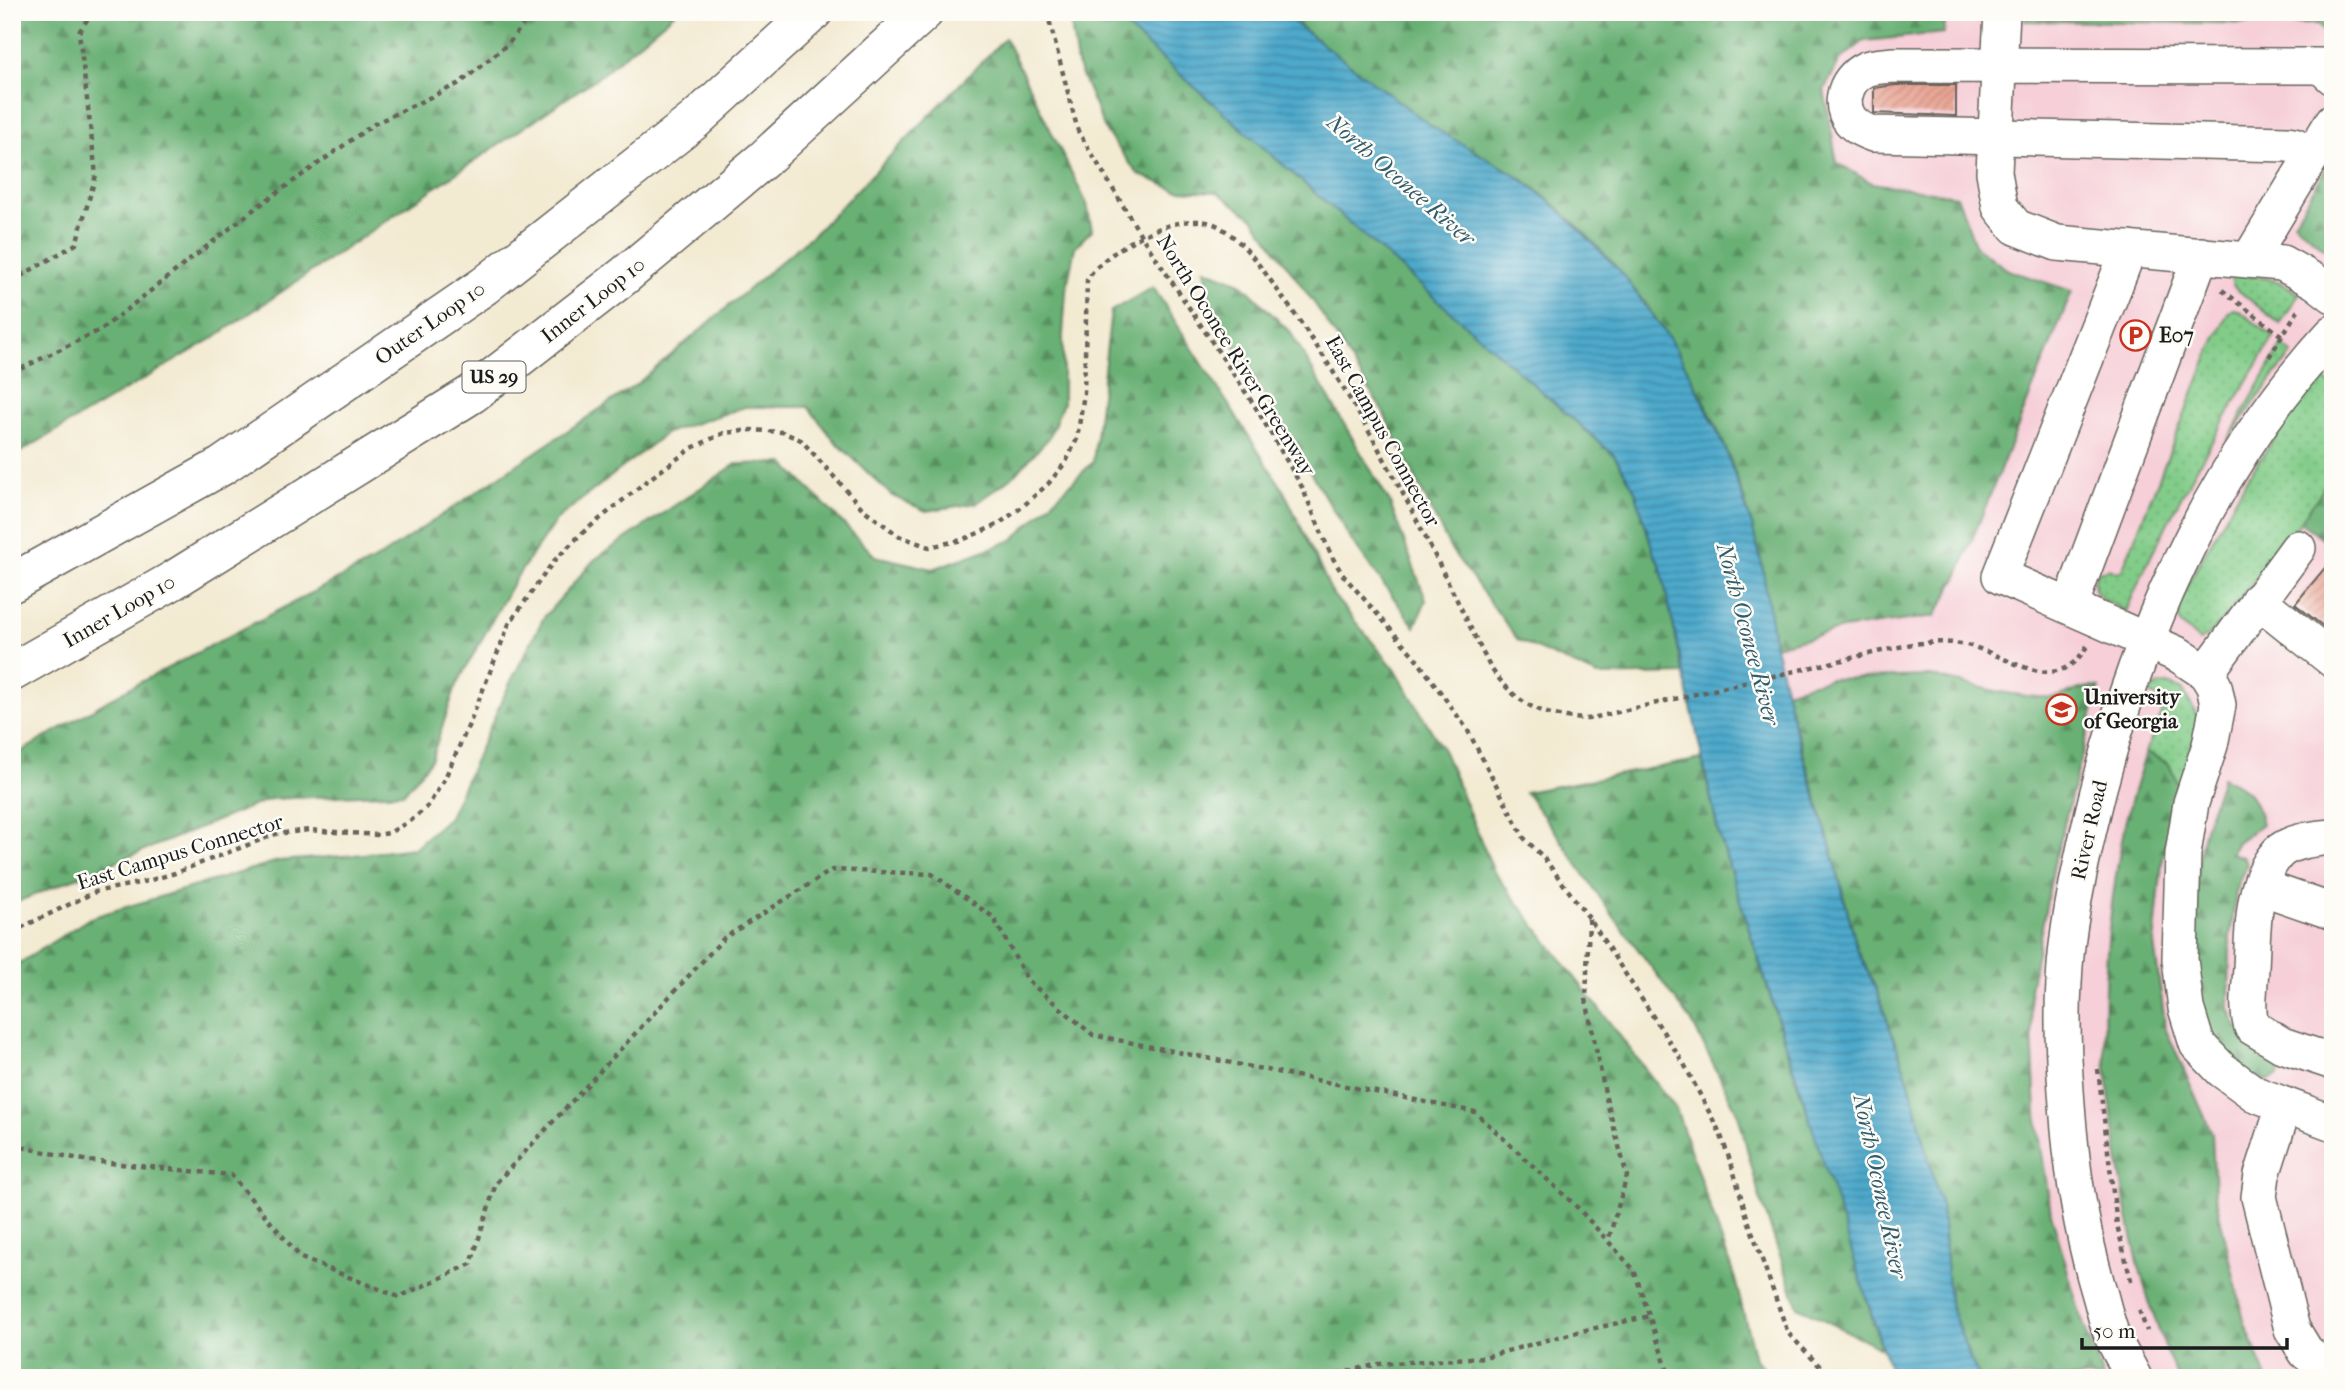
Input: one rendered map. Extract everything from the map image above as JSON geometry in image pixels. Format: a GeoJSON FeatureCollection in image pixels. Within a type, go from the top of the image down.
{"type":"FeatureCollection","features":[{"type":"Feature","properties":{"kind":"highway","name":"Outer Loop 10"},"geometry":{"type":"LineString","coordinates":[[12,583],[222,466],[484,286],[695,120],[813,12]]}},
{"type":"Feature","properties":{"kind":"highway","name":"Inner Loop 10"},"geometry":{"type":"LineString","coordinates":[[12,672],[172,581],[472,394],[624,276],[764,159],[924,12]]}},
{"type":"Feature","properties":{"kind":"street"},"geometry":{"type":"LineString","coordinates":[[2002,12],[1994,172],[2000,206],[2016,228],[2057,243],[2282,263],[2333,295]]}},
{"type":"Feature","properties":{"kind":"street"},"geometry":{"type":"LineString","coordinates":[[2312,155],[2287,144],[1873,134],[1857,127],[1845,112],[1844,94],[1850,79],[1867,68],[1894,65],[2321,66],[2333,78]]}},
{"type":"Feature","properties":{"kind":"street"},"geometry":{"type":"LineString","coordinates":[[2249,260],[2333,121]]}},
{"type":"Feature","properties":{"kind":"street"},"geometry":{"type":"LineString","coordinates":[[2130,249],[2000,576],[2146,639],[2179,655],[2206,673],[2214,687],[2218,705],[2210,745],[2191,803],[2183,854],[2180,959],[2186,1008],[2197,1044],[2222,1070],[2255,1094],[2333,1123]]}},
{"type":"Feature","properties":{"kind":"street"},"geometry":{"type":"LineString","coordinates":[[2070,606],[2201,255]]}},
{"type":"Feature","properties":{"kind":"street","name":"River Road"},"geometry":{"type":"LineString","coordinates":[[2134,1378],[2112,1336],[2085,1242],[2072,1163],[2065,1076],[2064,982],[2073,898],[2099,781],[2146,639],[2173,576],[2212,500],[2259,426],[2310,358],[2333,333]]}},
{"type":"Feature","properties":{"kind":"street"},"geometry":{"type":"LineString","coordinates":[[2206,673],[2298,548]]}},
{"type":"Feature","properties":{"kind":"street"},"geometry":{"type":"LineString","coordinates":[[2258,600],[2333,660]]}},
{"type":"Feature","properties":{"kind":"street"},"geometry":{"type":"LineString","coordinates":[[2333,837],[2308,839],[2279,851],[2266,870],[2253,921],[2249,1006],[2252,1027],[2282,1045],[2333,1062]]}},
{"type":"Feature","properties":{"kind":"street"},"geometry":{"type":"LineString","coordinates":[[2261,887],[2333,912]]}},
{"type":"Feature","properties":{"kind":"street"},"geometry":{"type":"LineString","coordinates":[[2284,1106],[2262,1175],[2259,1197],[2292,1329],[2306,1352],[2323,1365],[2333,1368]]}},
{"type":"Feature","properties":{"kind":"path"},"geometry":{"type":"LineString","coordinates":[[12,281],[76,244],[96,175],[79,32],[92,12]]}},
{"type":"Feature","properties":{"kind":"path"},"geometry":{"type":"LineString","coordinates":[[12,373],[102,330],[257,207],[374,124],[460,83],[509,43],[532,12]]}},
{"type":"Feature","properties":{"kind":"path","name":"North Oconee River Greenway"},"geometry":{"type":"LineString","coordinates":[[1047,12],[1078,131],[1142,237],[1256,408],[1302,487],[1331,555],[1343,575],[1437,685],[1467,729],[1524,838],[1543,857],[1589,918],[1684,1065],[1720,1133],[1788,1334],[1832,1378]]}},
{"type":"Feature","properties":{"kind":"path","name":"East Campus Connector"},"geometry":{"type":"LineString","coordinates":[[12,932],[95,892],[174,873],[276,834],[309,830],[377,835],[389,833],[413,820],[428,806],[445,778],[509,624],[553,562],[581,534],[648,481],[692,448],[724,433],[752,430],[782,432],[801,440],[863,509],[899,536],[929,547],[962,540],[997,525],[1048,484],[1066,462],[1077,439],[1084,393],[1087,280],[1093,269],[1106,258],[1142,237],[1191,220],[1217,225],[1239,241],[1322,351],[1385,459],[1490,667],[1518,699],[1555,717],[1588,719],[1912,644],[1939,641],[1968,645],[2048,674],[2078,661],[2087,646]]}},
{"type":"Feature","properties":{"kind":"path"},"geometry":{"type":"LineString","coordinates":[[2220,289],[2290,343]]}},
{"type":"Feature","properties":{"kind":"path"},"geometry":{"type":"LineString","coordinates":[[12,1145],[89,1161],[231,1175],[301,1258],[400,1297],[471,1264],[496,1183],[724,938],[832,870],[932,874],[993,917],[1028,981],[1093,1035],[1475,1112],[1578,1208],[1634,1270],[1670,1378]]}},
{"type":"Feature","properties":{"kind":"path"},"geometry":{"type":"LineString","coordinates":[[1589,918],[1586,999],[1605,1098],[1627,1176],[1608,1241]]}},
{"type":"Feature","properties":{"kind":"path"},"geometry":{"type":"LineString","coordinates":[[2097,1059],[2117,1225],[2134,1292]]}},
{"type":"Feature","properties":{"kind":"path"},"geometry":{"type":"LineString","coordinates":[[2137,1306],[2150,1341]]}},
{"type":"Feature","properties":{"kind":"path"},"geometry":{"type":"LineString","coordinates":[[1319,1378],[1379,1364],[1485,1357],[1650,1316]]}},
{"type":"Feature","properties":{"kind":"shaded area","name":"University of Georgia"},"geometry":{"type":"Polygon","coordinates":[[[1280,12],[2333,12],[2333,1378],[1980,1378],[1949,1301],[1942,1211],[1877,991],[1858,951],[1830,844],[1794,726],[1767,606],[1280,12]]]}},
{"type":"Feature","properties":{"kind":"green space"},"geometry":{"type":"Polygon","coordinates":[[[12,12],[676,12],[601,75],[212,339],[12,457],[12,12]]]}},
{"type":"Feature","properties":{"kind":"green space"},"geometry":{"type":"Polygon","coordinates":[[[1069,12],[1109,12],[1614,455],[1635,490],[1654,554],[1660,564],[1684,674],[1598,676],[1518,640],[1450,548],[1382,410],[1317,307],[1253,218],[1217,192],[1176,190],[1138,174],[1106,132],[1077,64],[1069,12]]]}},
{"type":"Feature","properties":{"kind":"green space"},"geometry":{"type":"Polygon","coordinates":[[[1280,12],[1946,12],[1944,33],[1864,41],[1841,59],[1824,90],[1837,163],[1872,183],[1957,196],[1976,247],[2008,270],[2072,291],[1956,580],[1935,616],[1843,629],[1775,646],[1761,563],[1747,509],[1728,456],[1706,404],[1679,355],[1648,308],[1613,264],[1574,223],[1532,186],[1432,127],[1280,12]]]}},
{"type":"Feature","properties":{"kind":"green space"},"geometry":{"type":"Polygon","coordinates":[[[2025,12],[2333,12],[2333,47],[2318,24],[2025,21],[2025,12]]]}},
{"type":"Feature","properties":{"kind":"green space"},"geometry":{"type":"Polygon","coordinates":[[[1005,38],[1087,204],[1092,230],[1075,247],[1066,291],[1063,403],[1049,438],[1012,477],[977,503],[926,511],[892,496],[835,441],[808,407],[745,407],[666,433],[557,519],[514,581],[456,686],[431,760],[404,793],[270,799],[12,904],[12,757],[129,688],[375,560],[637,384],[818,230],[1005,38]]]}},
{"type":"Feature","properties":{"kind":"green space"},"geometry":{"type":"Polygon","coordinates":[[[2333,157],[2333,248],[2328,252],[2294,222],[2333,157]]]}},
{"type":"Feature","properties":{"kind":"green space"},"geometry":{"type":"Polygon","coordinates":[[[1205,269],[1241,283],[1291,333],[1389,501],[1426,600],[1415,627],[1351,540],[1212,308],[1205,269]]]}},
{"type":"Feature","properties":{"kind":"green space"},"geometry":{"type":"Polygon","coordinates":[[[2230,275],[2274,281],[2299,294],[2280,324],[2234,287],[2230,275]]]}},
{"type":"Feature","properties":{"kind":"green space"},"geometry":{"type":"Polygon","coordinates":[[[1153,287],[1284,491],[1333,595],[1395,669],[1444,752],[1494,872],[1676,1109],[1735,1279],[1755,1359],[1776,1378],[12,1378],[12,968],[90,918],[278,861],[414,848],[449,817],[509,685],[544,617],[594,560],[736,464],[784,463],[875,556],[933,569],[1013,540],[1093,462],[1111,311],[1153,287]]]}},
{"type":"Feature","properties":{"kind":"green space"},"geometry":{"type":"Polygon","coordinates":[[[2233,309],[2274,337],[2214,437],[2126,611],[2100,597],[2094,587],[2095,580],[2098,572],[2110,569],[2117,573],[2122,570],[2213,344],[2233,309]]]}},
{"type":"Feature","properties":{"kind":"green space"},"geometry":{"type":"Polygon","coordinates":[[[2282,345],[2293,353],[2227,441],[2282,345]]]}},
{"type":"Feature","properties":{"kind":"green space"},"geometry":{"type":"Polygon","coordinates":[[[2319,375],[2333,387],[2333,475],[2290,537],[2211,634],[2199,641],[2180,623],[2177,608],[2249,475],[2319,375]]]}},
{"type":"Feature","properties":{"kind":"green space"},"geometry":{"type":"Polygon","coordinates":[[[2333,475],[2333,531],[2326,541],[2300,522],[2333,475]]]}},
{"type":"Feature","properties":{"kind":"green space"},"geometry":{"type":"Polygon","coordinates":[[[1930,676],[2039,697],[2099,688],[2054,864],[2030,989],[2036,1113],[2051,1213],[2080,1314],[2103,1378],[1980,1378],[1970,1359],[1949,1301],[1942,1211],[1909,1082],[1877,991],[1858,951],[1785,691],[1828,679],[1930,676]]]}},
{"type":"Feature","properties":{"kind":"green space"},"geometry":{"type":"Polygon","coordinates":[[[2167,684],[2183,690],[2199,723],[2179,788],[2169,764],[2146,752],[2166,701],[2147,693],[2159,685],[2167,684]]]}},
{"type":"Feature","properties":{"kind":"green space"},"geometry":{"type":"Polygon","coordinates":[[[2146,752],[2169,764],[2179,788],[2162,863],[2154,944],[2166,1030],[2212,1133],[2215,1195],[2245,1324],[2267,1378],[2178,1378],[2146,1292],[2125,1202],[2106,1063],[2106,968],[2111,912],[2124,829],[2146,752]]]}},
{"type":"Feature","properties":{"kind":"green space"},"geometry":{"type":"Polygon","coordinates":[[[1702,759],[1718,831],[1796,1079],[1841,1211],[1881,1348],[1798,1307],[1759,1195],[1738,1114],[1692,1022],[1525,792],[1702,759]]]}},
{"type":"Feature","properties":{"kind":"green space"},"geometry":{"type":"Polygon","coordinates":[[[2222,777],[2250,794],[2262,824],[2237,842],[2231,853],[2243,857],[2247,864],[2237,886],[2230,937],[2229,1008],[2236,1026],[2281,1063],[2278,1076],[2264,1082],[2235,1063],[2217,1045],[2203,1019],[2198,995],[2194,935],[2197,874],[2205,828],[2222,777]]]}},
{"type":"Feature","properties":{"kind":"water","name":"North Oconee River"},"geometry":{"type":"Polygon","coordinates":[[[1109,12],[1280,12],[1433,127],[1532,187],[1563,213],[1621,272],[1669,338],[1690,374],[1725,448],[1752,525],[1762,565],[1775,646],[1794,726],[1830,844],[1858,951],[1877,991],[1909,1082],[1942,1211],[1949,1301],[1970,1359],[1980,1378],[1892,1378],[1718,831],[1660,564],[1654,554],[1635,490],[1614,455],[1109,12]]]}},
{"type":"Feature","properties":{"kind":"building"},"geometry":{"type":"Polygon","coordinates":[[[1895,85],[1956,85],[1956,116],[1874,113],[1874,88],[1895,85]]]}},
{"type":"Feature","properties":{"kind":"building"},"geometry":{"type":"Polygon","coordinates":[[[2333,558],[2333,634],[2295,604],[2333,558]]]}},
{"type":"Feature","properties":{"kind":"place","name":"E07"},"geometry":{"type":"Point","coordinates":[2136,335]}},
{"type":"Feature","properties":{"kind":"place","name":"University of Georgia"},"geometry":{"type":"Point","coordinates":[2061,709]}}]}
